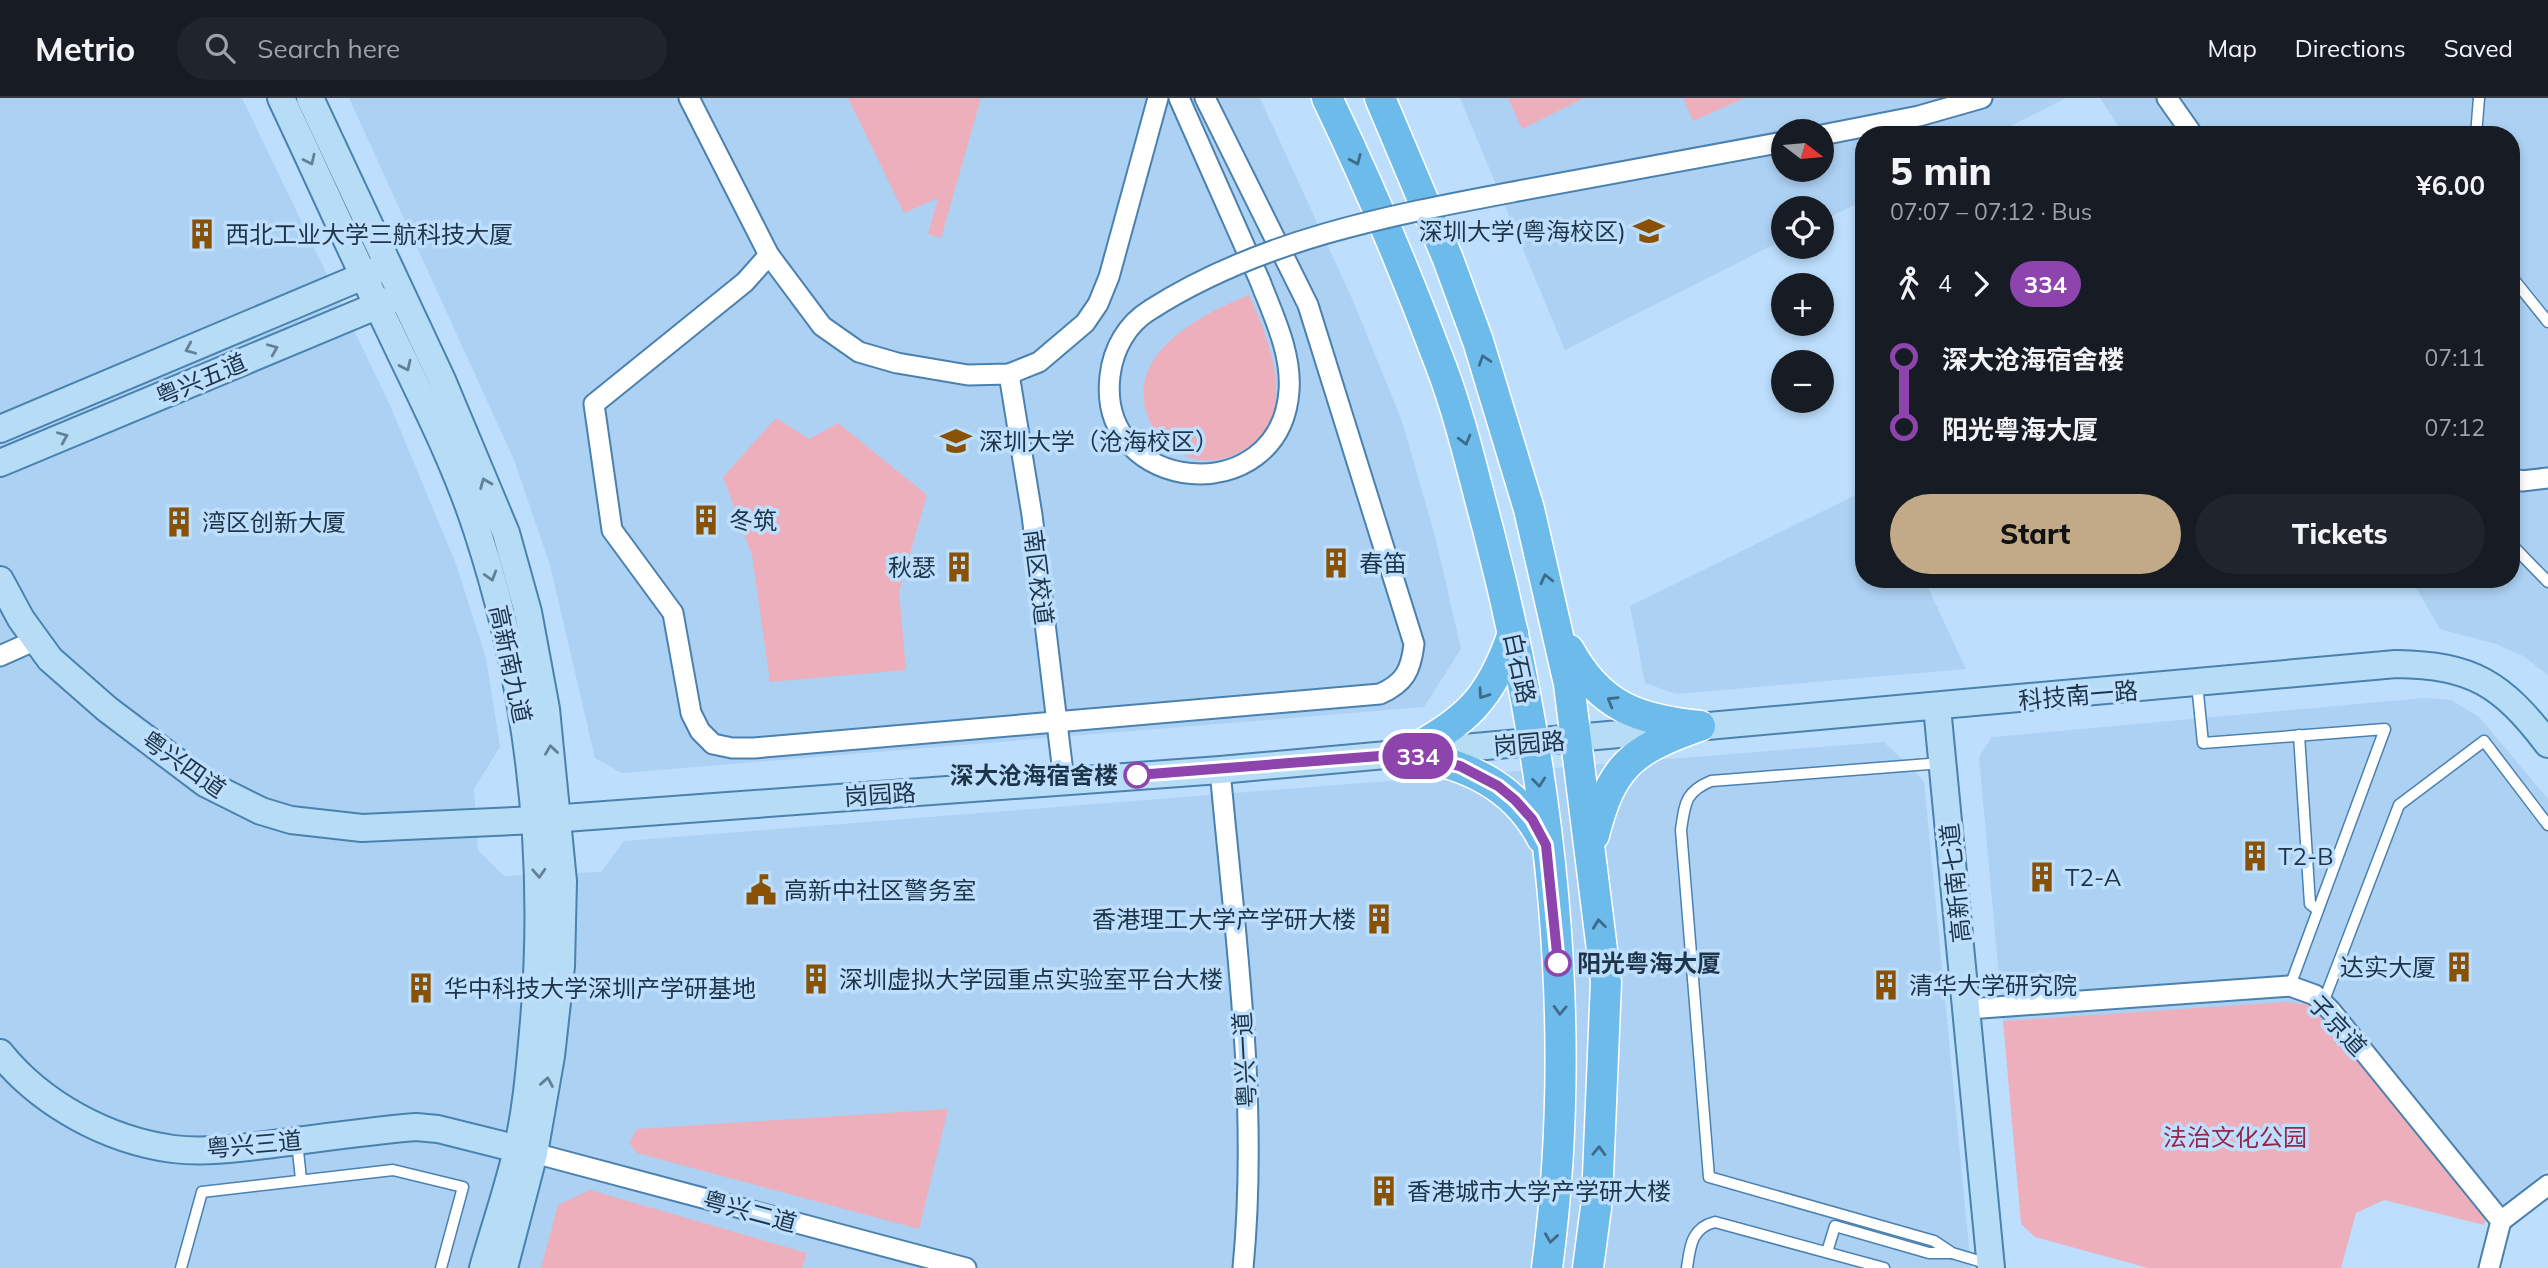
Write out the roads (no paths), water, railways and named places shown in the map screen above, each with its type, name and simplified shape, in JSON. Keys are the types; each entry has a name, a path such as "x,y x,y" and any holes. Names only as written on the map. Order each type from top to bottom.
{"main road":[{"name":"白石路","path":"1327,98 1374,202 1442,367 1460,423 1513,633 1535,742 1561,988 1554,1211 1547,1268"},
{"name":"白石路","path":"1380,98 1448,259 1478,341 1529,509 1558,630 1578,739 1606,982 1597,1200 1588,1268"},
{"path":"1558,630 1577,666 1604,697 1632,711 1665,722 1700,726"},
{"path":"1405,754 1458,724 1474,707 1492,682 1513,633"},
{"path":"1590,848 1610,787 1634,755 1652,743 1700,726"},
{"path":"1405,754 1460,766 1498,786 1532,819 1546,845"}],"street":[{"name":"高新南九道","path":"281,98 376,270 402,295 442,380 506,533 528,612 545,709 548,819"},
{"name":"高新南九道","path":"310,98 376,270 378,306 445,447 477,527 504,619 563,881 560,976 551,1056 526,1151 504,1268"},
{"path":"689,98 768,255 822,326 859,352 897,363 968,375 1009,374 1039,362 1085,323 1098,304 1158,98"},
{"path":"768,255 746,282 594,404 612,530 673,613 691,713 700,731 713,744 732,748 754,748 1380,694 1397,687 1411,669 1413,644 1308,305 1205,98"},
{"path":"1868,126 1919,116 1982,98"},
{"path":"2167,98 2187,126"},
{"path":"1182,107 1243,242 1248,255 1250,259 1260,281 1283,343 1289,376 1287,404 1282,420 1262,449 1237,467 1210,475 1194,475 1163,468 1136,450 1117,424 1109,386 1115,353 1131,326 1146,312 1194,283 1234,265 1247,260 1250,259 1259,256 1271,251 1373,220 1771,144"},
{"path":"1834,133 1855,129"},
{"name":"粤兴五道","path":"0,429 376,270"},
{"name":"粤兴五道","path":"0,463 402,295"},
{"name":"南区校道","path":"1009,374 1032,515 1065,781"},
{"path":"2520,480 2548,478"},
{"name":"粤兴四道","path":"0,580 50,659 90,695 205,783 261,811 291,820 362,828 548,819"},
{"path":"0,656 36,640"},
{"name":"科技南一路","path":"1578,739 2396,664 2444,667 2466,672 2499,690 2548,744"},
{"name":"高新南七道","path":"1937,707 1995,1267"},
{"name":"岗园路","path":"548,819 1220,770 1578,739"},
{"name":"粤兴一道","path":"1220,770 1246,1060 1248,1149 1243,1268"},
{"name":"子京道","path":"1968,1009 2290,986 2308,991 2323,1003 2501,1221"},
{"name":"粤兴三道","path":"0,1053 31,1085 55,1104 110,1131 172,1149 200,1150 416,1127 438,1129 526,1151"},
{"name":"高新南九道","path":"483,1268 526,1151"},
{"name":"粤兴二道","path":"526,1151 966,1268"},
{"path":"2489,1268 2501,1221 2548,1185"}],"lane":[{"path":"2477,126 2479,98"},
{"path":"2520,287 2548,322"},
{"path":"2520,553 2548,582"},
{"path":"2197,684 2203,743 2385,729 2290,986"},
{"path":"2299,735 2310,904 2318,909"},
{"path":"2323,1003 2399,805 2484,741 2548,825"},
{"path":"1942,762 1711,781 1694,789 1685,805 1681,830 1709,1177 1934,1241 1952,1253 1995,1267"},
{"path":"297,1141 301,1179"},
{"path":"181,1268 202,1192 393,1170 463,1187 441,1268"},
{"path":"1687,1268 1693,1238 1699,1229 1715,1222 1884,1268"},
{"path":"1827,1252 1835,1226 1929,1253 1952,1253"}],"place":[{"name":"深圳大学(粤海校区)","path":"1649,231"},
{"name":"西北工业大学三航科技大厦","path":"202,234"},
{"name":"深圳大学（沧海校区）","path":"956,441"},
{"name":"冬筑","path":"706,520"},
{"name":"湾区创新大厦","path":"179,522"},
{"name":"春笛","path":"1336,563"},
{"name":"秋瑟","path":"959,567"},
{"name":"深大沧海宿舍楼","path":"1137,775"},
{"name":"T2-B","path":"2255,856"},
{"name":"T2-A","path":"2042,877"},
{"name":"高新中社区警务室","path":"761,890"},
{"name":"香港理工大学产学研大楼","path":"1379,919"},
{"name":"阳光粤海大厦","path":"1558,963"},
{"name":"达实大厦","path":"2459,967"},
{"name":"深圳虚拟大学园重点实验室平台大楼","path":"816,979"},
{"name":"清华大学研究院","path":"1886,985"},
{"name":"华中科技大学深圳产学研基地","path":"421,988"},
{"name":"香港城市大学产学研大楼","path":"1384,1191"}],"park label":[{"name":"法治文化公园","path":"2235,1137"}]}
